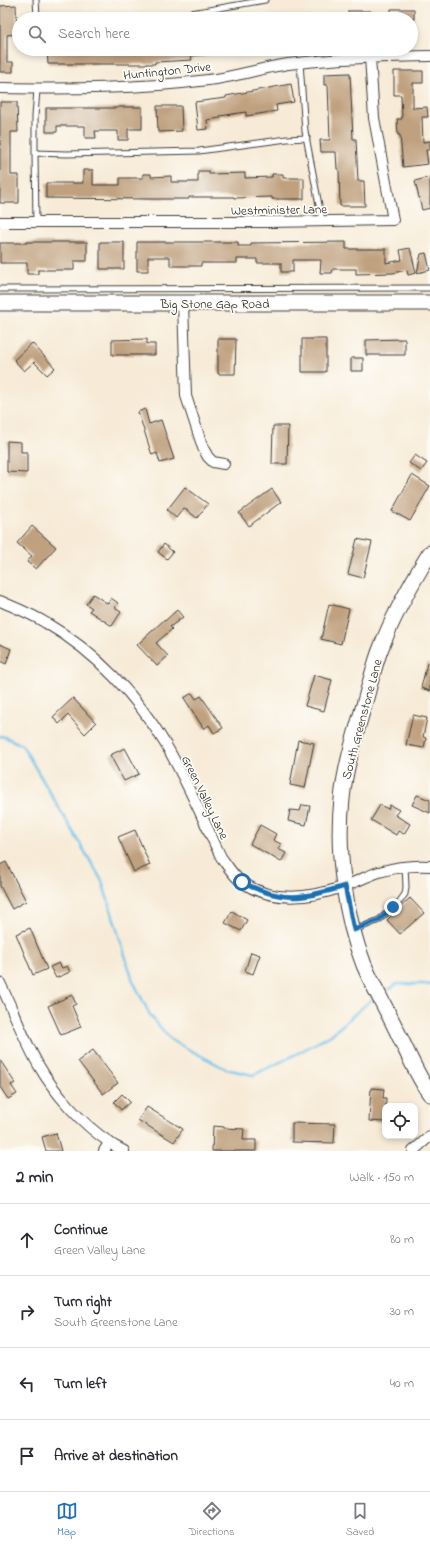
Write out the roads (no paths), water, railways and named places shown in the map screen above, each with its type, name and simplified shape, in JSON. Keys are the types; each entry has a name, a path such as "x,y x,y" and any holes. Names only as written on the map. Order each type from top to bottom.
{"street":[{"name":"Huntington Drive","path":"0,88 102,89 174,84 210,80 288,64 370,57 430,56"},
{"name":"Westminister Lane","path":"0,222 393,220 374,118 370,57"},
{"name":"Big Stone Gap Road","path":"0,303 430,303"},
{"path":"183,303 186,396 203,448 208,457 213,462 224,464"},
{"name":"South Greenstone Lane","path":"430,554 409,586 379,653 349,756 340,820 340,852 345,886 354,930 364,965 430,1094"},
{"name":"Green Valley Lane","path":"0,601 46,622 87,652 123,686 144,712 166,744 221,857 231,871 242,882 265,893 287,897 302,897 319,894 345,886 377,873 405,866 430,866"},
{"path":"0,983 38,1065 46,1078 69,1107 106,1147 124,1151"},
{"path":"413,1151 430,1136"}],"lane":[{"path":"36,0 37,12"},
{"path":"197,12 265,0"},
{"path":"300,63 306,138 322,221"},
{"path":"36,223 35,117 37,89"},
{"path":"35,153 66,154 199,151 287,139 306,138"},
{"path":"0,288 430,288"},
{"path":"354,930 379,920 400,901 405,894 405,866"}],"waterway":[{"path":"0,736 22,745 102,881 133,981 150,1015 171,1040 226,1069 253,1075 285,1060 331,1035 372,999"},
{"path":"389,989 397,984 430,985"}]}
